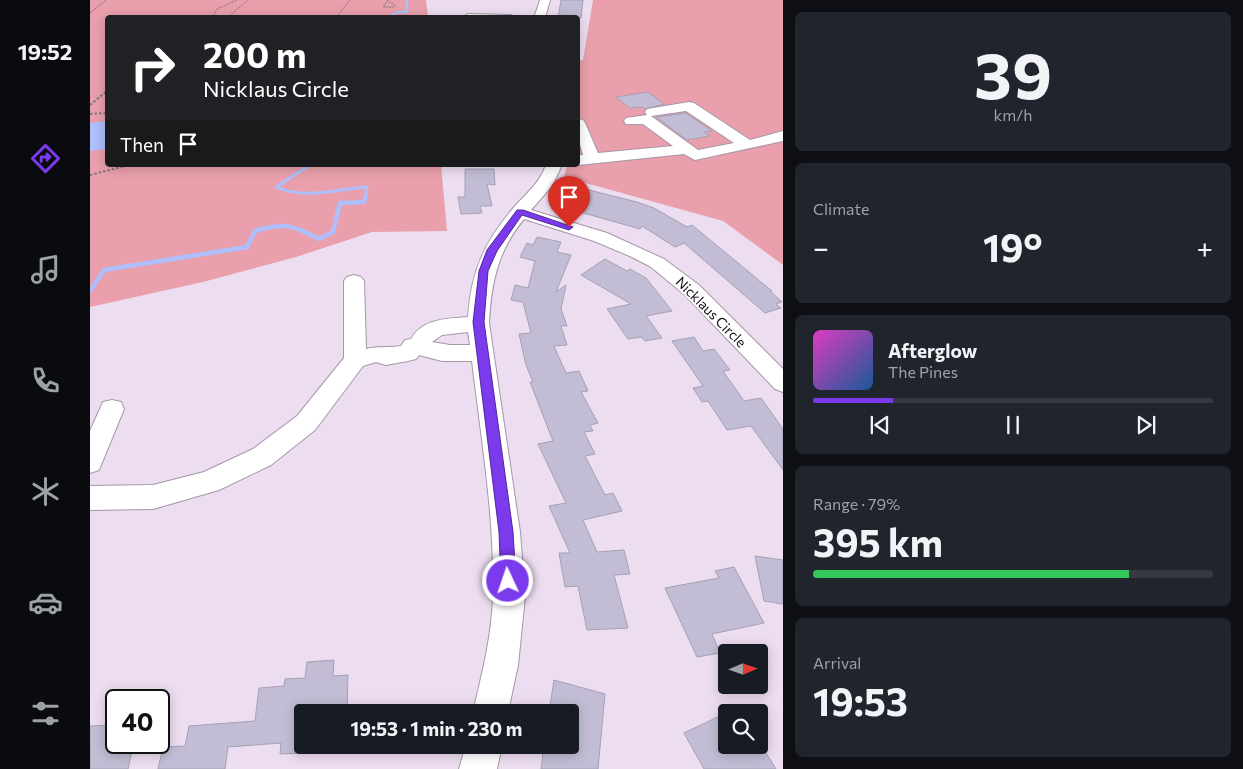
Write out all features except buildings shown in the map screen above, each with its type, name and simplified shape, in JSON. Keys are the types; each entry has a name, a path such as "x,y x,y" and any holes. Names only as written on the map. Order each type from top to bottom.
{"street":[{"path":"540,15 545,0"},
{"path":"652,112 689,106 747,144"},
{"path":"631,121 646,119 695,155 783,136"},
{"path":"580,127 584,134 585,159 687,149"},
{"path":"493,704 501,665 509,597 506,532 478,322 480,296 484,271 492,250 520,212 552,174 554,167"},
{"name":"Nicklaus Circle","path":"520,212 604,238 640,254 674,274 706,302 740,340 783,383"},
{"path":"354,281 366,357"},
{"path":"90,498 153,497 210,482 262,457 306,423 366,357 386,357 408,353 425,334 437,328 478,322"},
{"path":"416,345 429,351 441,353 482,352"},
{"path":"90,462 112,409"},
{"path":"478,769 482,754"}],"path":[{"path":"90,13 106,0"},
{"path":"214,15 217,9 237,0"},
{"path":"230,15 248,0"},
{"path":"338,15 350,0"},
{"path":"90,105 105,92"},
{"path":"90,114 105,113"},
{"path":"90,175 122,167"}],"shaded area":[{"path":"90,0 426,0 428,15 105,15 105,167 441,167 447,231 372,232 296,257 203,282 90,307"},
{"path":"593,0 783,0 783,265 723,221 564,177 566,167 580,167 580,60 583,60"}],"water":[{"path":"105,121 105,149 90,151 90,123"}],"waterway":[{"path":"392,15 397,12 407,12 407,0"},
{"path":"307,167 276,187 298,193 321,193 367,187 365,199"},
{"path":"90,291 104,270 247,247 255,231 265,228 288,226 319,239 333,232 340,203 364,202 365,198"}],"route":[{"path":"508,581 506,532 478,322 484,271 492,250 520,212 569,227"}]}
